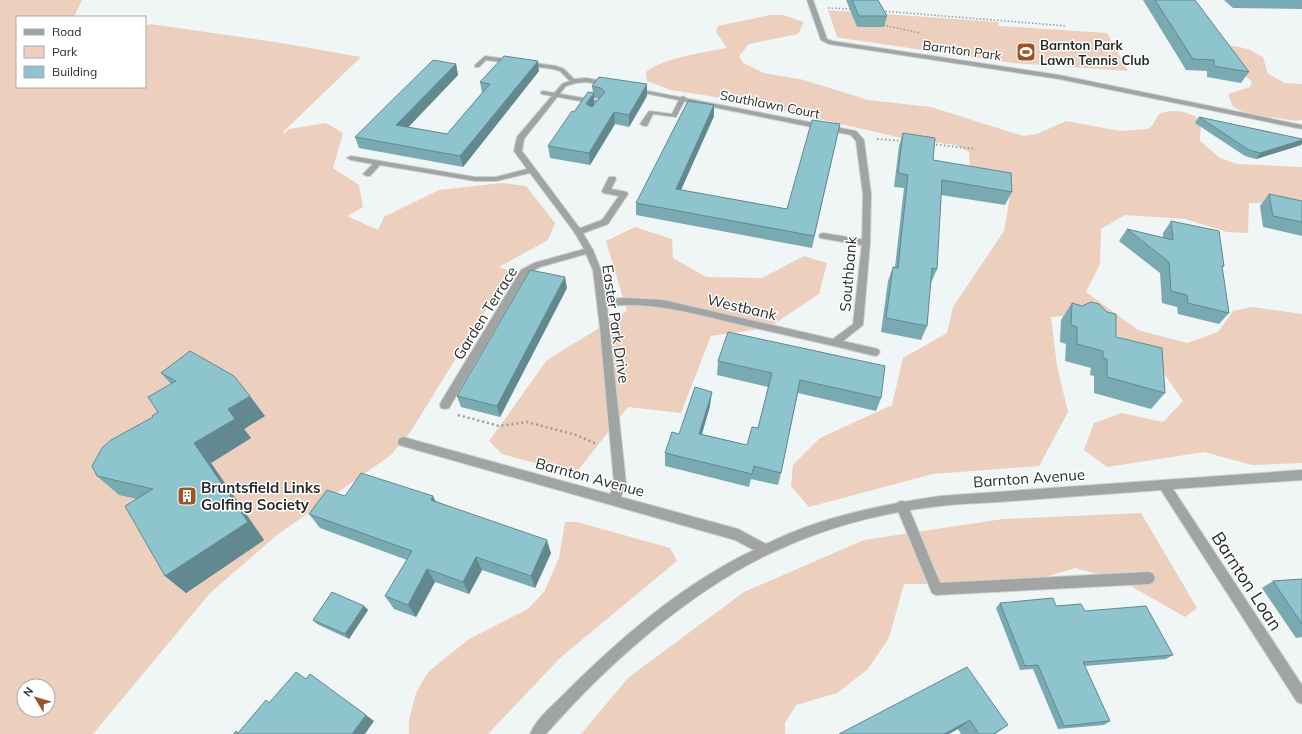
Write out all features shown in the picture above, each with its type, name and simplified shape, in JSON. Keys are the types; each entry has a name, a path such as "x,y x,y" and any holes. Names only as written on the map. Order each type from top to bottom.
{"street":[{"name":"Barnton Park","path":"811,3 824,40 831,43 1059,77 1302,127"},
{"path":"477,66 485,58 554,67 562,70 573,81"},
{"path":"556,96 564,85 573,81 586,79 616,85"},
{"name":"Southlawn Court","path":"623,86 853,133 860,140"},
{"path":"543,94 601,103 592,116"},
{"name":"Easter Park Drive","path":"556,96 520,138 518,151 578,232 589,250 597,270 602,303 620,483 614,500"},
{"path":"644,124 651,112 674,116 683,98"},
{"name":"Southbank","path":"833,343 858,325 866,243 867,194 860,140"},
{"path":"350,158 475,179 496,179 533,170"},
{"path":"367,174 378,162"},
{"path":"578,232 605,222 624,194 606,191 612,179"},
{"path":"823,236 866,243"},
{"name":"Garden Terrace","path":"445,405 524,272 537,265 589,250"},
{"name":"Westbank","path":"602,303 624,301 663,303 875,352"},
{"name":"Barnton Avenue","path":"403,442 738,536 766,550"},
{"name":"Barnton Avenue","path":"537,734 550,718 586,681 669,609 721,573 766,550 802,534 847,519 902,506 940,501 1302,475"},
{"name":"Barnton Loan","path":"1163,484 1302,696"},
{"path":"902,506 936,589 1148,578"}],"path":[{"path":"811,3 858,10"},
{"path":"881,11 1067,26"},
{"path":"883,25 920,33"},
{"path":"860,140 881,138 904,141"},
{"path":"928,144 975,149"},
{"path":"445,405 455,415 499,426 527,422 576,434 616,452"}],"green space":[{"path":"0,0 82,0 74,16 16,16 16,88 146,88 146,25 150,24 281,43 361,57 283,132 284,134 289,129 326,123 343,133 333,168 359,185 363,207 347,216 378,230 384,217 439,190 502,183 526,186 555,223 548,240 499,267 510,271 411,431 391,455 277,535 210,593 93,734 0,734"},
{"name":"Barnton Park Lawn Tennis Club","path":"828,10 998,22 999,26 1107,33 1128,71 1013,63 840,38 837,37"},
{"path":"770,15 783,15 804,22 798,34 749,44 739,56 743,63 764,73 804,80 868,100 931,107 1023,136 1037,134 1066,121 1120,131 1148,129 1152,126 1159,114 1175,111 1190,114 1201,119 1200,141 1220,158 1237,164 1302,167 1302,207 1284,203 1249,203 1248,233 1227,232 1185,219 1125,215 1101,229 1100,264 1086,292 1138,330 1187,343 1218,332 1233,311 1252,307 1302,314 1302,463 1252,465 1204,452 1107,467 1084,450 1094,423 1122,413 1163,422 1183,401 1158,365 1100,323 1073,315 1051,317 1057,366 1068,412 1039,466 933,474 809,507 791,486 793,465 820,438 892,405 903,358 947,333 953,307 1004,231 1011,190 970,170 969,152 956,145 901,138 747,102 671,90 647,81 646,72 653,67 673,59 727,48 716,32 718,26"},
{"path":"1229,45 1248,49 1263,57 1268,74 1285,83 1302,84 1302,120 1296,121 1246,113 1233,107 1228,94 1250,87 1252,82 1245,75 1220,59"},
{"path":"635,227 672,239 673,258 706,277 762,278 804,256 827,263 819,294 768,328 711,336 681,413 628,407 575,474 502,454 489,441 547,360 627,311 606,241"},
{"path":"1141,513 1197,608 1185,617 1122,581 1075,568 1023,584 904,584 889,638 868,669 837,693 796,705 785,723 785,734 581,734 629,677 744,592 864,540 1003,519"},
{"path":"565,522 577,522 670,548 677,561 560,658 488,734 409,734 409,720 416,693 428,672 469,639 528,609 544,592 559,558"}],"building":[{"path":"852,0 878,0 887,16 859,16"},
{"path":"1155,0 1195,0 1249,72 1214,66 1214,60 1193,59"},
{"path":"504,56 538,61 460,156 355,137 433,60 456,64 396,125 447,134 490,84 480,82"},
{"path":"599,77 647,84 629,115 614,112 589,153 548,146 572,111 574,112 588,92 594,93 586,104 592,107 605,92 601,88 592,86"},
{"path":"688,101 714,105 676,189 787,209 812,120 840,124 814,236 636,203"},
{"path":"1199,117 1302,140 1260,153 1249,150"},
{"path":"903,133 935,138 933,160 1011,173 1012,192 942,180 937,269 932,268 927,326 886,318 893,267 898,268 908,175 898,173"},
{"path":"1269,194 1302,201 1302,222 1273,216"},
{"path":"1171,221 1219,231 1224,266 1222,266 1229,313 1188,303 1187,295 1171,291 1169,262 1127,229 1173,240"},
{"path":"530,270 565,277 497,406 457,396"},
{"path":"1091,302 1099,304 1107,312 1116,314 1116,337 1162,348 1165,393 1107,377 1107,359 1103,358 1103,351 1077,344 1077,327 1071,325 1072,303 1082,306"},
{"path":"728,332 885,366 881,398 800,380 781,473 754,466 752,474 665,453 672,432 679,434 695,387 712,392 699,434 747,445 752,427 758,428 772,373 718,361"},
{"path":"190,351 234,376 250,396 228,409 235,419 194,443 248,522 165,576 125,506 153,489 97,476 92,466 102,448 111,440 153,417 152,416 158,412 148,397 176,381 161,373"},
{"path":"361,473 433,496 431,500 547,540 531,576 476,557 463,582 427,569 408,605 385,596 412,551 309,514 327,490 345,496"},
{"path":"1302,579 1302,624 1273,581"},
{"path":"332,592 364,606 345,634 313,620"},
{"path":"1053,598 1056,606 1081,604 1085,611 1146,606 1173,655 1083,662 1110,721 1064,726 1038,665 1025,666 1000,603"},
{"path":"967,667 1008,725 993,734 979,734 970,720 944,734 839,734"},
{"path":"296,672 306,679 310,674 366,715 352,734 234,734 236,731 238,733 266,700 269,703"}],"place":[{"name":"Barnton Park Lawn Tennis Club","path":"1026,52"},
{"name":"Bruntsfield Links Golfing Society","path":"187,496"}]}
